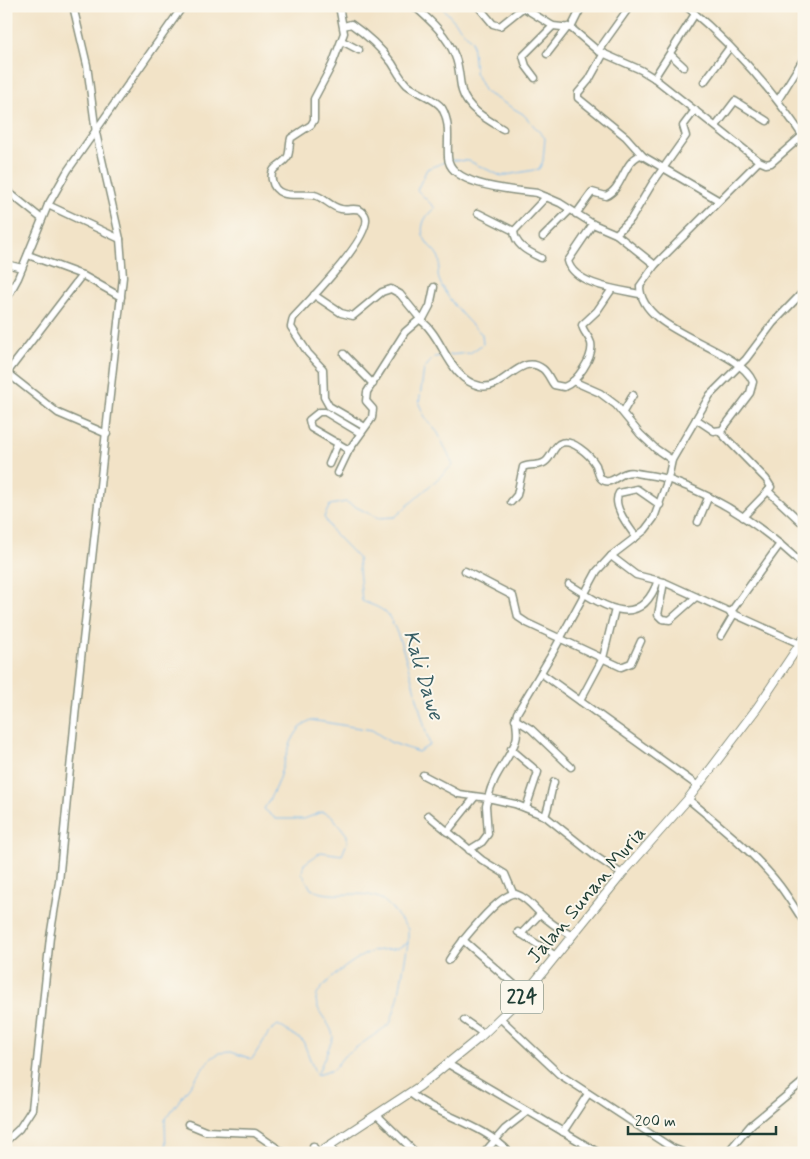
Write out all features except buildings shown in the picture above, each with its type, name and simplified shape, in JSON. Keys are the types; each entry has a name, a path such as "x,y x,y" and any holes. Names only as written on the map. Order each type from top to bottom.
{"main road":[{"name":"224","path":"688,799 757,708 802,641"},
{"name":"Jalan Sunan Muria","path":"316,1150 329,1146 410,1092 448,1064 501,1019 525,994 622,874 688,799"}],"street":[{"path":"6,1141 19,1129 32,1109 50,937 59,882 78,686 121,297 120,239 96,133 87,65 74,6"},
{"path":"6,300 28,255 48,205 68,170 184,6"},
{"path":"339,6 344,26 342,41 314,99 314,120 311,125 291,138 286,159 275,167 272,172 274,186 286,195 317,196 340,209 357,209 366,217 367,223 363,234 352,250 293,318 291,327 308,353 323,369 326,402 365,427"},
{"path":"414,6 440,29 449,43 456,58 462,92 466,100 487,119 503,129"},
{"path":"478,6 493,24 500,26 524,7 553,26 569,28 601,52 654,78 759,160 766,164 771,163 803,137 778,100 730,47 686,6"},
{"path":"547,54 569,28 582,6"},
{"path":"630,6 601,52 589,80 578,93 578,98 626,137 642,155 718,200"},
{"path":"654,78 696,14"},
{"path":"344,26 351,24 364,32 377,44 402,80 440,106 449,125 448,161 455,172 476,182 537,193 546,197 593,224 616,234 654,265"},
{"path":"534,78 526,66 524,56 553,26"},
{"path":"342,41 359,50"},
{"path":"704,82 730,47"},
{"path":"670,54 684,67"},
{"path":"778,100 804,58"},
{"path":"716,126 735,101 767,122"},
{"path":"616,234 631,219 686,136 682,126 695,110"},
{"path":"543,237 573,212 592,192 606,196 614,191 635,158 642,155"},
{"path":"720,432 752,388 751,376 739,366 655,316 641,299 640,286 654,265 759,160"},
{"path":"6,190 42,219"},
{"path":"541,258 518,244 514,238 514,231 546,197"},
{"path":"48,205 120,239"},
{"path":"478,213 514,231"},
{"path":"593,224 572,253 568,264 573,270 588,280 612,289 640,294"},
{"path":"28,255 82,275 121,297"},
{"path":"6,264 22,268"},
{"path":"82,275 7,372 58,413 107,434"},
{"path":"338,473 350,450 374,413 366,397 386,359 405,332 421,320 430,306 434,287"},
{"path":"314,295 341,312 353,316 382,292 391,289 400,294 436,338 448,360 463,377 479,386 498,384 517,369 525,366 542,368 554,385 560,387 568,385 578,376 592,348 590,340 582,330 582,325 597,312 612,289"},
{"path":"469,850 482,842 488,834 486,806 492,781 516,739 515,719 529,690 561,638 583,593 597,571 611,556 636,537 654,518 660,505 672,460 710,395 739,366 773,323 804,291"},
{"path":"344,354 373,384"},
{"path":"573,381 600,393 623,412 640,434 656,449 672,460"},
{"path":"623,412 634,395"},
{"path":"350,450 311,428 310,420 319,412 325,412 360,434"},
{"path":"696,419 720,432 766,478 770,486 768,491 743,517"},
{"path":"511,502 517,495 524,467 538,466 545,462 557,445 564,442 583,451 596,466 601,479 606,482 611,482 622,473 631,471 668,479 708,498 743,517 780,544 804,566"},
{"path":"329,464 338,444"},
{"path":"636,537 620,511 617,501 619,493 637,489 660,505"},
{"path":"768,491 800,521"},
{"path":"698,522 708,498"},
{"path":"721,636 732,613 780,544"},
{"path":"611,556 629,572 661,581 732,613 802,641"},
{"path":"465,571 512,596 516,602 516,610 522,619 625,667 631,663 642,641"},
{"path":"661,581 658,615 660,618 670,620 696,597"},
{"path":"569,584 615,610 641,608 661,581"},
{"path":"580,701 603,658 615,610"},
{"path":"541,673 698,786"},
{"path":"515,719 531,729 572,767"},
{"path":"511,749 538,772 526,808"},
{"path":"423,775 459,794 488,798 526,808 545,816 595,856 622,874"},
{"path":"545,816 554,782"},
{"path":"447,832 475,797"},
{"path":"688,799 767,871 780,886 804,922"},
{"path":"428,815 469,850 505,874 513,893"},
{"path":"449,960 463,940 495,905 508,894 513,893 522,896 540,914 572,936"},
{"path":"540,914 520,933 556,956"},
{"path":"463,940 525,994"},
{"path":"501,1019 559,1074 670,1150 685,1153"},
{"path":"464,1020 484,1034"},
{"path":"448,1064 599,1153"},
{"path":"727,1153 752,1124 804,1081"},
{"path":"410,1092 429,1106 481,1129 510,1153"},
{"path":"563,1132 588,1094"},
{"path":"484,1153 505,1129 527,1112"},
{"path":"377,1115 416,1153"},
{"path":"188,1124 205,1130 255,1133 284,1153"},
{"path":"329,1146 335,1153"},
{"path":"583,1153 587,1146"}],"waterway":[{"name":"Kali Dawe","path":"441,6 472,41 475,72 485,92 523,114 545,138 543,161 539,169 501,176 469,161 451,160"},
{"name":"Kali Dawe","path":"447,161 427,169 417,190 435,208 425,219 422,232 427,243 439,259 438,275 444,290 449,299 482,334 483,344 470,353 449,355"},
{"name":"Kali Dawe","path":"317,1075 333,1038 330,1028 317,1004 318,993 340,971 359,958 374,951 395,949 408,943 408,929 391,908 379,898 362,894 328,894 311,889 302,873 304,864 321,852 342,855 347,843 347,835 332,816 322,812 304,819 276,819 264,809 275,788 292,740 303,725 311,720 372,730 390,742 418,752 430,745 399,637 384,611 362,601 358,558 332,531 324,517 330,505 346,502 378,518 395,517 453,465 438,433 426,419 419,404 424,369 434,357 443,356"},
{"name":"Kali Dawe","path":"317,1075 333,1070 344,1056 390,1024 398,999 408,943"},
{"name":"Kali Dawe","path":"166,1153 165,1120 209,1060 219,1053 231,1052 252,1059 270,1031 278,1025 303,1041 316,1075"}]}
